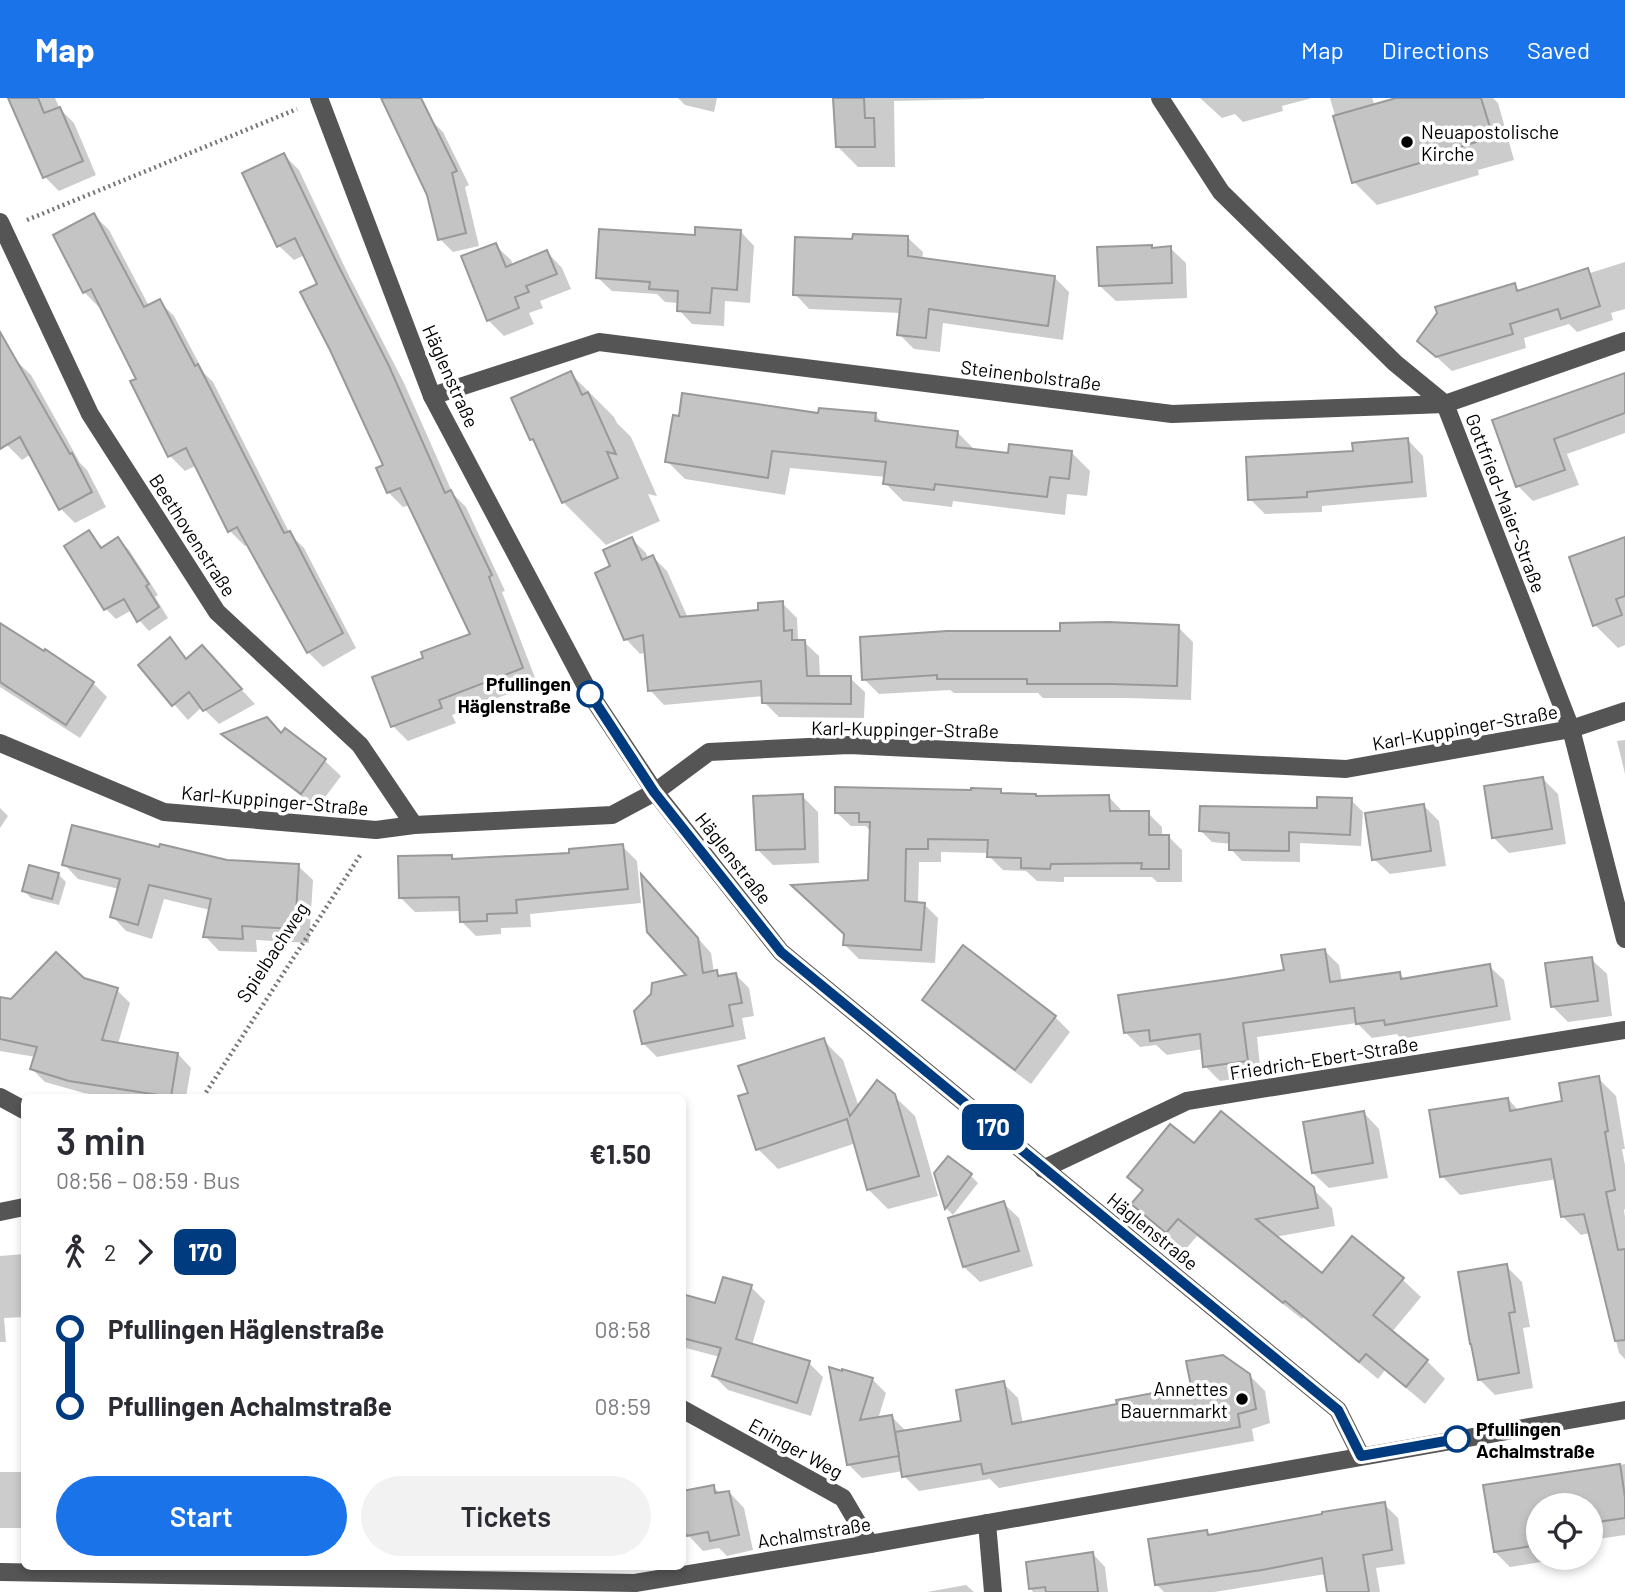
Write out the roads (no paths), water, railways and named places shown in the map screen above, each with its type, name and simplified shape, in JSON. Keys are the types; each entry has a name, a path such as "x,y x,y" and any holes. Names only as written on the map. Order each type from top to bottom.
{"street":[{"name":"Gottfried-Maier-Straße","path":"1160,98 1220,191 1395,363 1445,404 1571,729 1625,939"},
{"name":"Häglenstraße","path":"320,99 432,396 590,694 654,792 781,952 1338,1410 1361,1456"},
{"name":"Beethovenstraße","path":"1,226 90,414 217,612 360,745 414,825"},
{"name":"Steinenbolstraße","path":"432,396 599,342 1172,414 1445,404 1625,341"},
{"name":"Karl-Kuppinger-Straße","path":"0,743 164,811 376,831 414,825 612,815 654,792 709,752 849,745 1346,769 1571,729 1625,710"},
{"name":"Friedrich-Ebert-Straße","path":"1043,1169 1187,1101 1625,1030"},
{"path":"0,1097 21,1109"},
{"path":"0,1212 21,1208"},
{"name":"Achalmstraße","path":"0,1572 635,1583 870,1545 1625,1410"},
{"name":"Eninger Weg","path":"686,1411 843,1498 870,1545"},
{"path":"988,1523 993,1592"}],"place":[{"name":"Neuapostolische Kirche","path":"1407,142"},
{"name":"Pfullingen Häglenstraße","path":"590,694"},
{"name":"Annettes Bauernmarkt","path":"1242,1399"},
{"name":"Pfullingen Achalmstraße","path":"1457,1439"}]}
